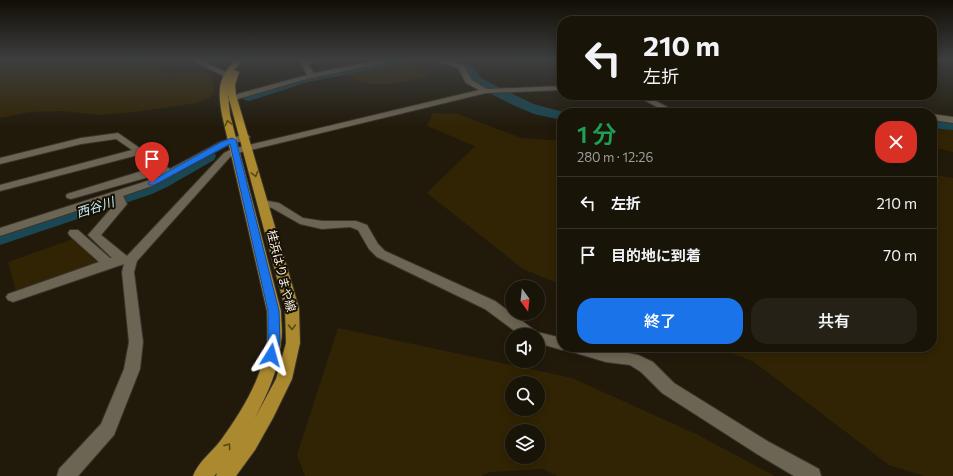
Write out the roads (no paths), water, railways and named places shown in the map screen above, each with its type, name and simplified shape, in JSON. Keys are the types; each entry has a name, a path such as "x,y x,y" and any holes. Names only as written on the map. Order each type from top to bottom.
{"main road":[{"name":"桂浜はりまや線","path":"202,476 219,459 248,414 266,378 274,343 274,311 240,144 223,86 224,82"},
{"name":"桂浜はりまや線","path":"228,99 232,82"},
{"name":"桂浜はりまや線","path":"225,476 249,444 267,413 284,379 293,343 292,308 263,204 240,144"}],"street":[{"path":"228,99 290,82"},
{"path":"471,82 486,91"},
{"path":"71,196 167,170 223,144 240,144 486,91 557,88"},
{"path":"649,100 664,108"},
{"path":"937,118 953,120"},
{"path":"0,160 81,141 118,136 167,170"},
{"path":"13,296 108,263 126,260 227,155 240,144"},
{"path":"0,188 140,151"},
{"path":"0,232 152,183 167,170"},
{"path":"66,476 108,429 132,369 136,342 126,260 94,235 107,222 121,204 117,195"},
{"path":"263,204 275,205 300,221 322,225 352,223 363,228 373,246 381,254 490,305 521,328"},
{"path":"74,233 108,263"},
{"path":"545,339 557,343"},
{"path":"592,352 606,356 633,359 647,367 668,388 763,448 812,476"}],"waterway":[{"name":"西谷川","path":"249,97 292,82"},
{"name":"西谷川","path":"478,82 529,107 557,115"},
{"name":"西谷川","path":"937,123 953,125"},
{"name":"西谷川","path":"0,238 145,190 161,183 208,156"}]}
